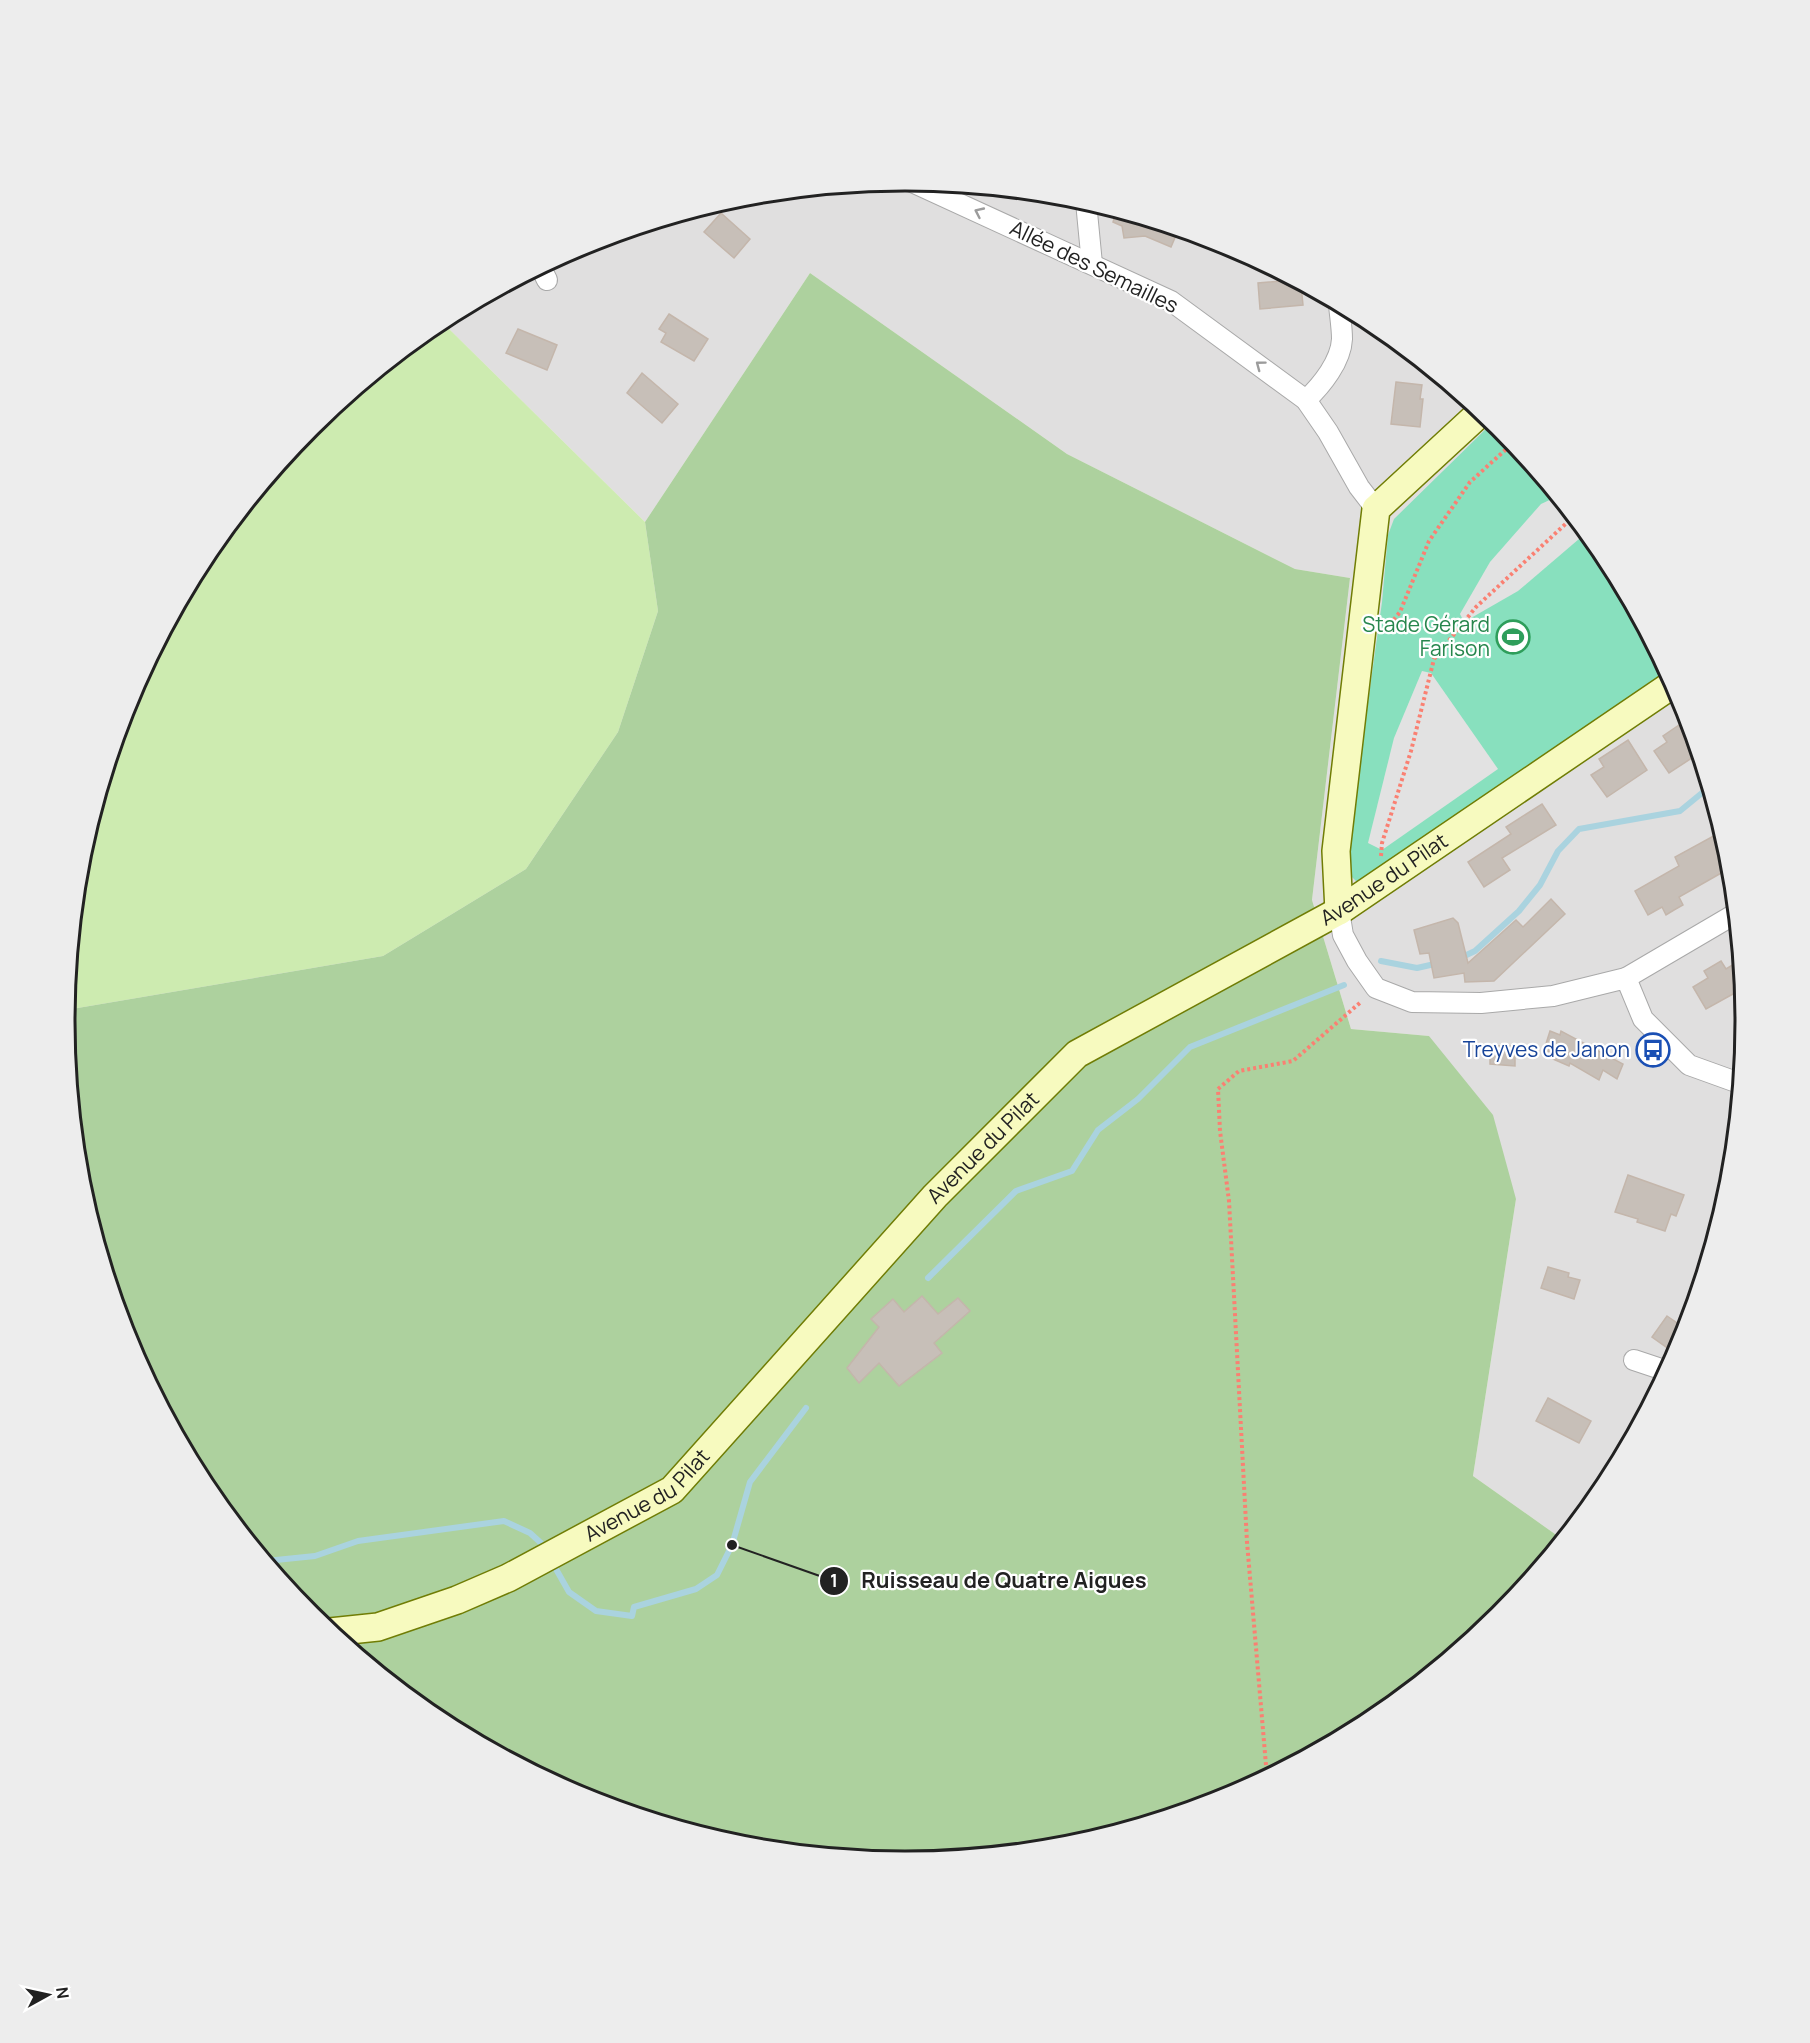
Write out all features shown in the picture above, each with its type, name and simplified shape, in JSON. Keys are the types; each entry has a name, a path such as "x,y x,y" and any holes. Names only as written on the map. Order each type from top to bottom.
{"main road":[{"path":"1339,911 1336,851 1376,509 1474,418"},
{"name":"Avenue du Pilat","path":"342,1631 378,1627 457,1600 508,1578 672,1490 935,1196 1077,1054 1339,911 1665,689"}],"street":[{"name":"Allée des Semailles","path":"934,192 1171,301 1306,400 1328,432 1359,487 1376,509"},
{"path":"1087,212 1092,264"},
{"path":"1306,400 1315,392 1336,359 1342,340 1340,315"},
{"path":"1339,911 1343,935 1376,988 1412,1002 1481,1003 1553,996 1626,978 1728,918"},
{"path":"1626,978 1643,1019 1689,1065 1733,1081"},
{"path":"1634,1360 1659,1368"}],"path":[{"path":"1386,630 1400,612 1429,541 1470,482 1505,449"},
{"path":"1387,879 1380,866 1382,843 1411,751 1434,659 1476,607 1567,522"},
{"path":"1266,1769 1247,1542 1229,1201 1220,1131 1218,1089 1239,1071 1293,1061 1376,988"}],"shaded area":[{"path":"905,191 959,193 1067,207 1172,236 1223,255 1272,277 1366,331 1452,397 1529,474 1595,560 1624,606 1672,704 1707,807 1719,860 1728,913 1735,1022 1728,1130 1707,1236 1691,1288 1672,1339 1624,1437 1595,1483 1556,1535 1473,1476 1516,1199 1429,1036 1351,1029 1312,900 1350,578 1295,569 1067,454 810,273 645,522 448,328 538,277 638,236 743,207 851,193"},
{"path":"1550,500 1579,539 1518,591 1464,622 1460,614 1490,562 1541,504"},
{"path":"1422,671 1431,673 1498,769 1382,850 1368,843 1394,738"}],"green space":[{"path":"810,273 1067,454 1295,569 1350,578 1312,900 1351,1029 1429,1036 1493,1115 1516,1199 1473,1476 1556,1535 1529,1569 1452,1646 1366,1712 1272,1766 1223,1788 1120,1823 1067,1836 959,1850 905,1852 851,1850 797,1844 743,1836 638,1807 538,1766 490,1740 444,1712 358,1646 281,1569 247,1527 215,1483 161,1389 138,1339 119,1288 103,1236 91,1183 82,1130 77,1076 75,1008 383,956 526,869 618,732 658,611 645,522"},
{"path":"448,328 645,522 658,611 618,732 526,869 383,956 75,1008 82,913 103,807 138,704 186,606 215,560 281,474 358,397"},
{"name":"Stade Gérard Farison","path":"1486,429 1529,474 1595,560 1624,606 1659,677 1357,882 1350,875 1351,824 1382,602 1388,535 1394,519"}],"building":[{"path":"721,213 750,239 734,258 704,232"},
{"path":"1114,219 1175,237 1171,247 1145,236 1124,238 1122,226 1113,222"},
{"path":"1280,281 1302,293 1303,305 1260,309 1258,283"},
{"path":"669,314 708,339 694,361 661,342 666,333 659,329"},
{"path":"518,329 557,345 547,370 506,353"},
{"path":"642,373 678,404 662,423 627,393"},
{"path":"1396,382 1422,385 1420,427 1391,424"},
{"path":"1679,725 1692,758 1669,773 1654,751 1667,742 1663,736"},
{"path":"1628,740 1647,770 1607,797 1591,775 1604,767 1599,759"},
{"path":"1542,804 1556,825 1502,858 1510,870 1484,887 1468,862 1511,834 1506,827"},
{"path":"1714,836 1721,873 1679,897 1683,905 1666,915 1662,907 1648,915 1635,891 1679,866 1675,857"},
{"path":"1551,899 1565,914 1494,981 1465,982 1464,973 1434,978 1429,953 1420,954 1414,930 1453,918 1458,923 1468,963 1516,920 1523,927"},
{"path":"1721,961 1726,969 1733,965 1734,993 1706,1009 1693,987 1708,978 1704,971"},
{"path":"1550,1031 1560,1035 1561,1031 1623,1064 1617,1079 1603,1070 1599,1080 1570,1063 1569,1066 1553,1059 1554,1053 1544,1050"},
{"path":"1490,1046 1515,1046 1515,1066 1490,1064"},
{"path":"1628,1175 1684,1195 1676,1216 1671,1214 1665,1231 1615,1212"},
{"path":"1548,1267 1569,1273 1568,1277 1580,1280 1574,1299 1541,1288"},
{"path":"922,1296 938,1314 958,1298 970,1311 934,1343 942,1353 899,1386 879,1363 859,1383 847,1368 879,1327 871,1319 893,1299 904,1312"},
{"path":"1667,1316 1678,1323 1668,1348 1652,1337"},
{"path":"1548,1398 1591,1421 1579,1443 1536,1421"}],"waterway":[{"path":"1460,958 1475,951 1519,911 1540,885 1558,851 1579,829 1680,811 1703,792"},
{"path":"1381,961 1417,968 1439,963"},
{"path":"928,1278 1016,1191 1072,1171 1098,1130 1138,1099 1190,1047 1344,985"},
{"path":"552,1562 569,1592 596,1611 632,1616 634,1607 696,1589 717,1575 732,1545 750,1482 806,1408"},
{"path":"274,1560 315,1556 358,1541 504,1521 530,1533 541,1543 545,1551"}],"place":[{"name":"Stade Gérard Farison","path":"1513,637"},
{"name":"Treyves de Janon","path":"1653,1050"},
{"name":"Ruisseau de Quatre Aigues","path":"732,1545"}]}
